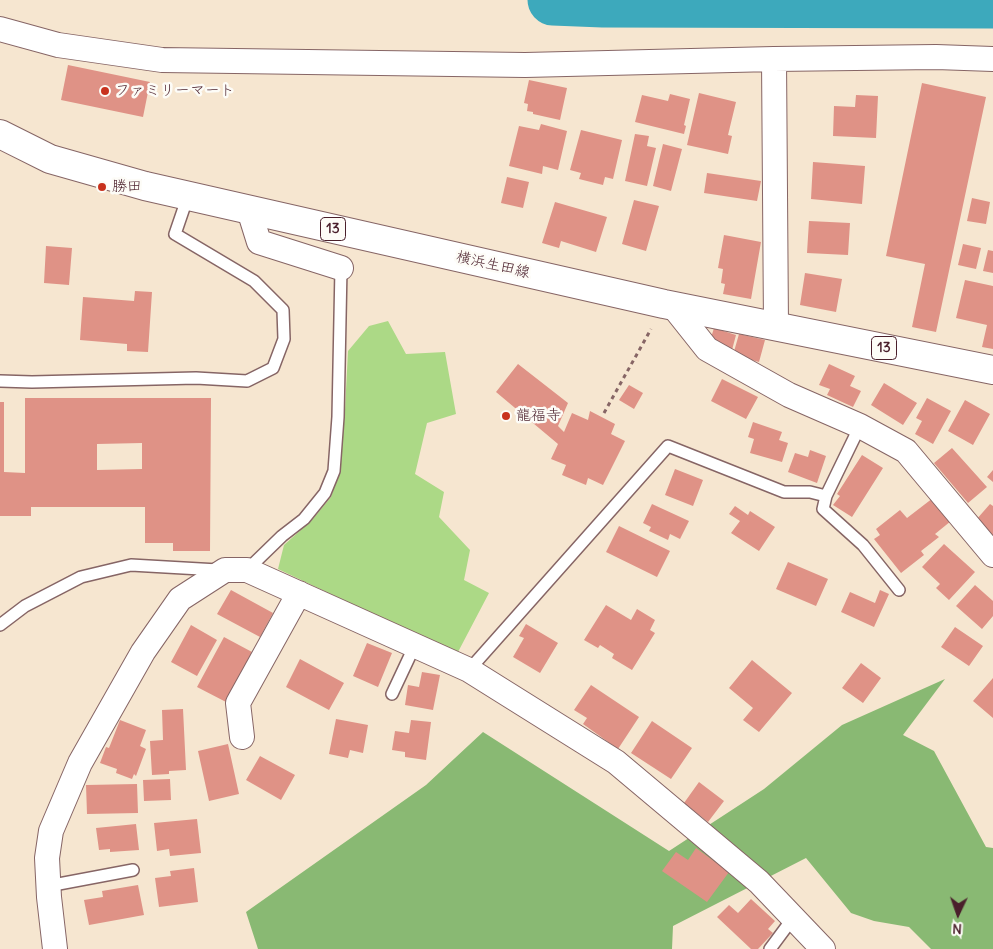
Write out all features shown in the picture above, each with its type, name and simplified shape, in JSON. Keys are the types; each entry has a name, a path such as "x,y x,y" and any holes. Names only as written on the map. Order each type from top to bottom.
{"main road":[{"name":"横浜生田線","path":"0,134 50,159 145,186 664,313 776,326 993,370"}],"street":[{"path":"0,29 58,45 162,60 525,65 774,59 993,59"},
{"path":"774,59 776,326"},
{"path":"249,210 260,242 342,268"},
{"path":"664,313 707,349 790,395 860,426 906,451 993,555"},
{"path":"55,949 47,858 51,831 85,754 142,652 180,599 236,570 299,593 469,670 616,762 759,882 823,949"},
{"path":"242,737 238,703 299,593"}],"lane":[{"path":"0,381 196,378 247,381 273,368 284,340 283,310 254,281 175,234 188,196"},
{"path":"0,625 25,606 81,577 131,565 197,570 236,570 304,519 325,494 334,471 338,417 342,268"},
{"path":"860,426 826,496 823,509 864,545 899,590"},
{"path":"469,670 668,446 784,492 810,492 826,496"},
{"path":"392,694 415,645"},
{"path":"48,886 134,870"},
{"path":"770,949 793,918"}],"path":[{"path":"604,413 627,370 664,313"}],"green space":[{"path":"388,321 406,354 445,352 456,414 427,423 415,474 444,492 439,517 470,550 464,580 489,593 458,652 278,569 284,545 312,520 331,497 338,476 345,410 348,351 369,326"},
{"path":"945,679 903,735 934,751 986,847 993,848 993,949 931,949 909,927 874,921 851,913 806,858 673,926 672,949 258,949 246,912 426,785 483,732 669,851 764,789 842,725"}],"building":[{"name":"ファミリーマート","path":"68,65 150,82 143,117 61,100"},
{"path":"529,80 567,88 560,120 527,111 528,104 524,103"},
{"path":"922,83 986,97 936,332 912,327 925,264 886,256"},
{"path":"699,93 736,102 728,135 732,136 728,154 687,145"},
{"path":"670,94 690,99 684,125 686,126 684,134 635,122 642,95 668,101"},
{"path":"856,95 878,96 876,138 833,136 834,106 855,107"},
{"path":"541,124 567,131 558,170 543,166 542,174 509,166 519,126 539,130"},
{"path":"581,130 622,140 613,179 605,177 603,185 579,179 581,173 570,170"},
{"path":"635,134 649,136 647,146 656,148 647,186 625,181"},
{"path":"663,144 682,149 671,191 653,186"},
{"path":"813,162 865,166 862,204 811,199"},
{"path":"707,173 761,181 757,201 704,193"},
{"path":"507,177 529,182 523,208 501,203"},
{"path":"972,198 990,202 986,224 967,221"},
{"path":"634,200 659,206 646,251 622,244"},
{"path":"555,202 607,217 596,252 561,241 559,248 542,243"},
{"path":"809,221 850,223 848,255 807,253"},
{"path":"724,235 761,242 751,299 723,294 725,284 721,283 723,269 718,268"},
{"path":"963,244 981,248 976,269 958,265"},
{"path":"46,246 72,248 69,285 44,283"},
{"path":"988,250 993,251 993,273 983,271"},
{"path":"805,273 842,279 836,312 800,305"},
{"path":"965,280 993,286 993,349 982,347 987,325 956,318"},
{"path":"135,291 152,292 148,352 127,351 127,344 80,340 83,297 134,301"},
{"path":"714,328 736,335 732,350 710,341"},
{"path":"739,334 765,340 759,362 733,355"},
{"path":"518,364 568,403 558,426 564,432 572,413 588,420 590,411 615,424 611,434 625,441 603,485 588,478 586,485 562,475 566,465 551,459 558,444 496,392"},
{"path":"829,364 855,376 850,386 861,391 853,407 827,395 830,389 819,385"},
{"path":"722,379 758,397 746,419 711,401"},
{"path":"884,383 917,403 903,425 871,405"},
{"path":"629,385 643,393 634,409 619,400"},
{"path":"25,398 211,398 210,551 173,551 173,543 145,543 145,507 31,507 31,516 0,516 0,402 4,402 4,472 25,473","holes":["142,443 142,469 97,470 97,444"]},
{"path":"927,398 951,411 933,444 915,434 922,421 916,418"},
{"path":"965,400 990,414 973,445 948,431"},
{"path":"753,422 782,432 779,440 788,443 782,462 750,453 754,439 748,437"},
{"path":"952,448 987,487 968,503 934,463"},
{"path":"810,450 826,456 817,483 788,472 795,453 808,457"},
{"path":"862,455 883,468 852,517 833,505 840,496 837,494"},
{"path":"675,469 703,480 693,506 665,495"},
{"path":"993,470 993,482 987,477"},
{"path":"933,498 951,521 935,534 939,537 921,551 924,555 901,573 874,539 880,535 876,529 900,510 907,518"},
{"path":"652,504 689,521 680,539 670,534 668,540 649,531 651,527 643,523"},
{"path":"990,504 993,506 993,536 991,538 976,520"},
{"path":"735,506 748,515 750,511 775,527 759,551 731,533 740,521 729,514"},
{"path":"619,526 670,551 657,577 606,552"},
{"path":"944,544 975,572 949,600 936,588 940,584 922,567"},
{"path":"788,562 828,579 816,606 776,589"},
{"path":"975,585 993,601 993,616 982,629 956,606"},
{"path":"231,590 273,613 260,637 217,614"},
{"path":"880,590 889,594 874,627 841,612 850,592 875,603"},
{"path":"606,605 631,620 637,609 655,620 650,630 655,633 632,670 612,658 614,654 600,645 598,648 584,640"},
{"path":"526,624 558,643 540,673 513,657 524,638 519,636"},
{"path":"191,625 217,640 197,676 171,662"},
{"path":"955,627 983,646 969,666 941,647"},
{"path":"224,637 252,652 226,702 197,687"},
{"path":"367,643 392,653 378,687 353,676"},
{"path":"300,659 344,683 329,710 286,687"},
{"path":"752,660 792,693 759,732 743,720 753,708 729,688"},
{"path":"861,663 881,678 863,703 842,688"},
{"path":"422,672 440,675 433,710 405,705 408,685 419,687"},
{"path":"993,678 993,718 973,701"},
{"path":"591,685 639,717 618,749 583,724 587,718 574,710"},
{"path":"183,709 186,770 152,775 150,741 163,740 162,710"},
{"path":"336,719 368,725 363,753 350,750 348,758 329,754"},
{"path":"120,720 146,730 140,746 146,749 136,776 134,774 132,779 116,773 117,769 100,763 106,747 109,748"},
{"path":"411,720 431,722 426,760 405,757 405,752 392,750 395,731 409,733"},
{"path":"652,721 692,748 671,779 631,753"},
{"path":"228,744 239,794 209,801 198,751"},
{"path":"260,756 295,775 281,800 246,780"},
{"path":"170,779 171,800 144,801 143,780"},
{"path":"699,782 724,801 708,822 684,803"},
{"path":"137,784 138,813 87,814 86,785"},
{"path":"197,819 201,853 170,856 169,849 157,851 154,823"},
{"path":"136,824 139,850 110,852 110,849 99,850 96,828"},
{"path":"696,848 729,872 707,902 662,871 676,852 688,860"},
{"path":"194,868 198,902 159,907 155,878 171,876 170,871"},
{"path":"138,885 144,915 89,925 84,900 103,897 102,891"},
{"path":"751,899 775,921 768,929 773,933 758,949 751,949 717,917 729,905 738,913"}],"waterway":[{"path":"553,0 603,2 993,3"}],"place":[{"name":"ファミリーマート","path":"105,91"},
{"name":"勝田","path":"102,187"},
{"name":"龍福寺","path":"506,416"}]}
